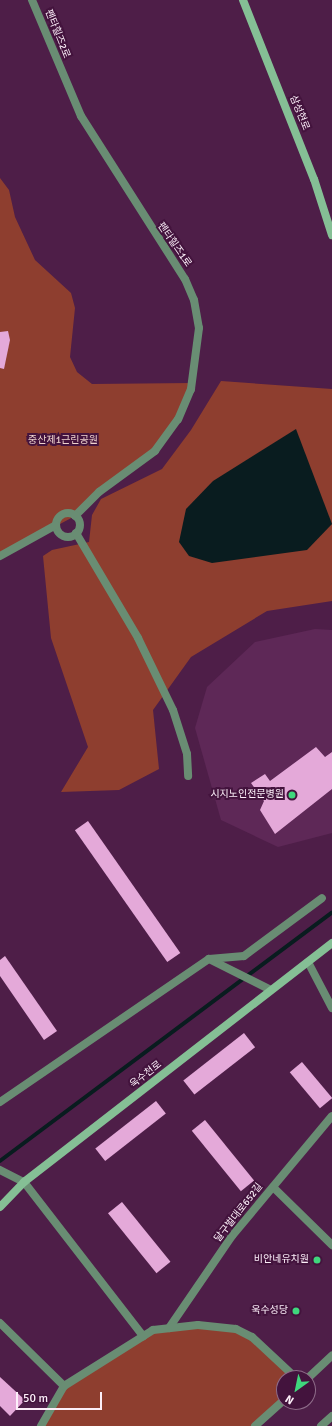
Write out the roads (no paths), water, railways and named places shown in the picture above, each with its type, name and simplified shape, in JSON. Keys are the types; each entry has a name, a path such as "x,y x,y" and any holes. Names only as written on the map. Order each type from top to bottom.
{"main road":[{"name":"삼성현로","path":"243,0 314,179 332,235"},
{"name":"욱수천로","path":"0,1207 24,1182 332,943"}],"street":[{"name":"펜타힐즈2로","path":"32,0 63,76"},
{"name":"펜타힐즈1로","path":"63,76 104,155 185,278 199,328 191,389 178,420 155,451 99,492 75,516"},
{"path":"0,556 56,525 64,514 75,516 79,526 76,533"},
{"path":"56,525 66,536 76,533"},
{"path":"76,533 138,638 173,710 187,754 188,776"},
{"path":"0,1102 208,959 244,956 322,898"},
{"path":"208,959 271,990"},
{"path":"308,962 332,1008"},
{"name":"달구벌대로652길","path":"169,1328 232,1236 332,1116"},
{"path":"0,1170 24,1182 143,1336"},
{"path":"273,1187 332,1245"},
{"path":"0,1323 64,1386"},
{"path":"41,1426 64,1386 153,1330 198,1325 236,1329 252,1337 287,1370"},
{"path":"316,1371 332,1356"},
{"path":"255,1426 276,1407"},
{"path":"321,1426 332,1416"}],"waterway":[{"path":"0,1161 332,913"}],"place":[{"name":"시지노인전문병원","path":"292,795"},
{"name":"비안네유치원","path":"317,1260"},
{"name":"욱수성당","path":"296,1311"}],"park label":[{"name":"중산제1근린공원","path":"63,441"}]}
